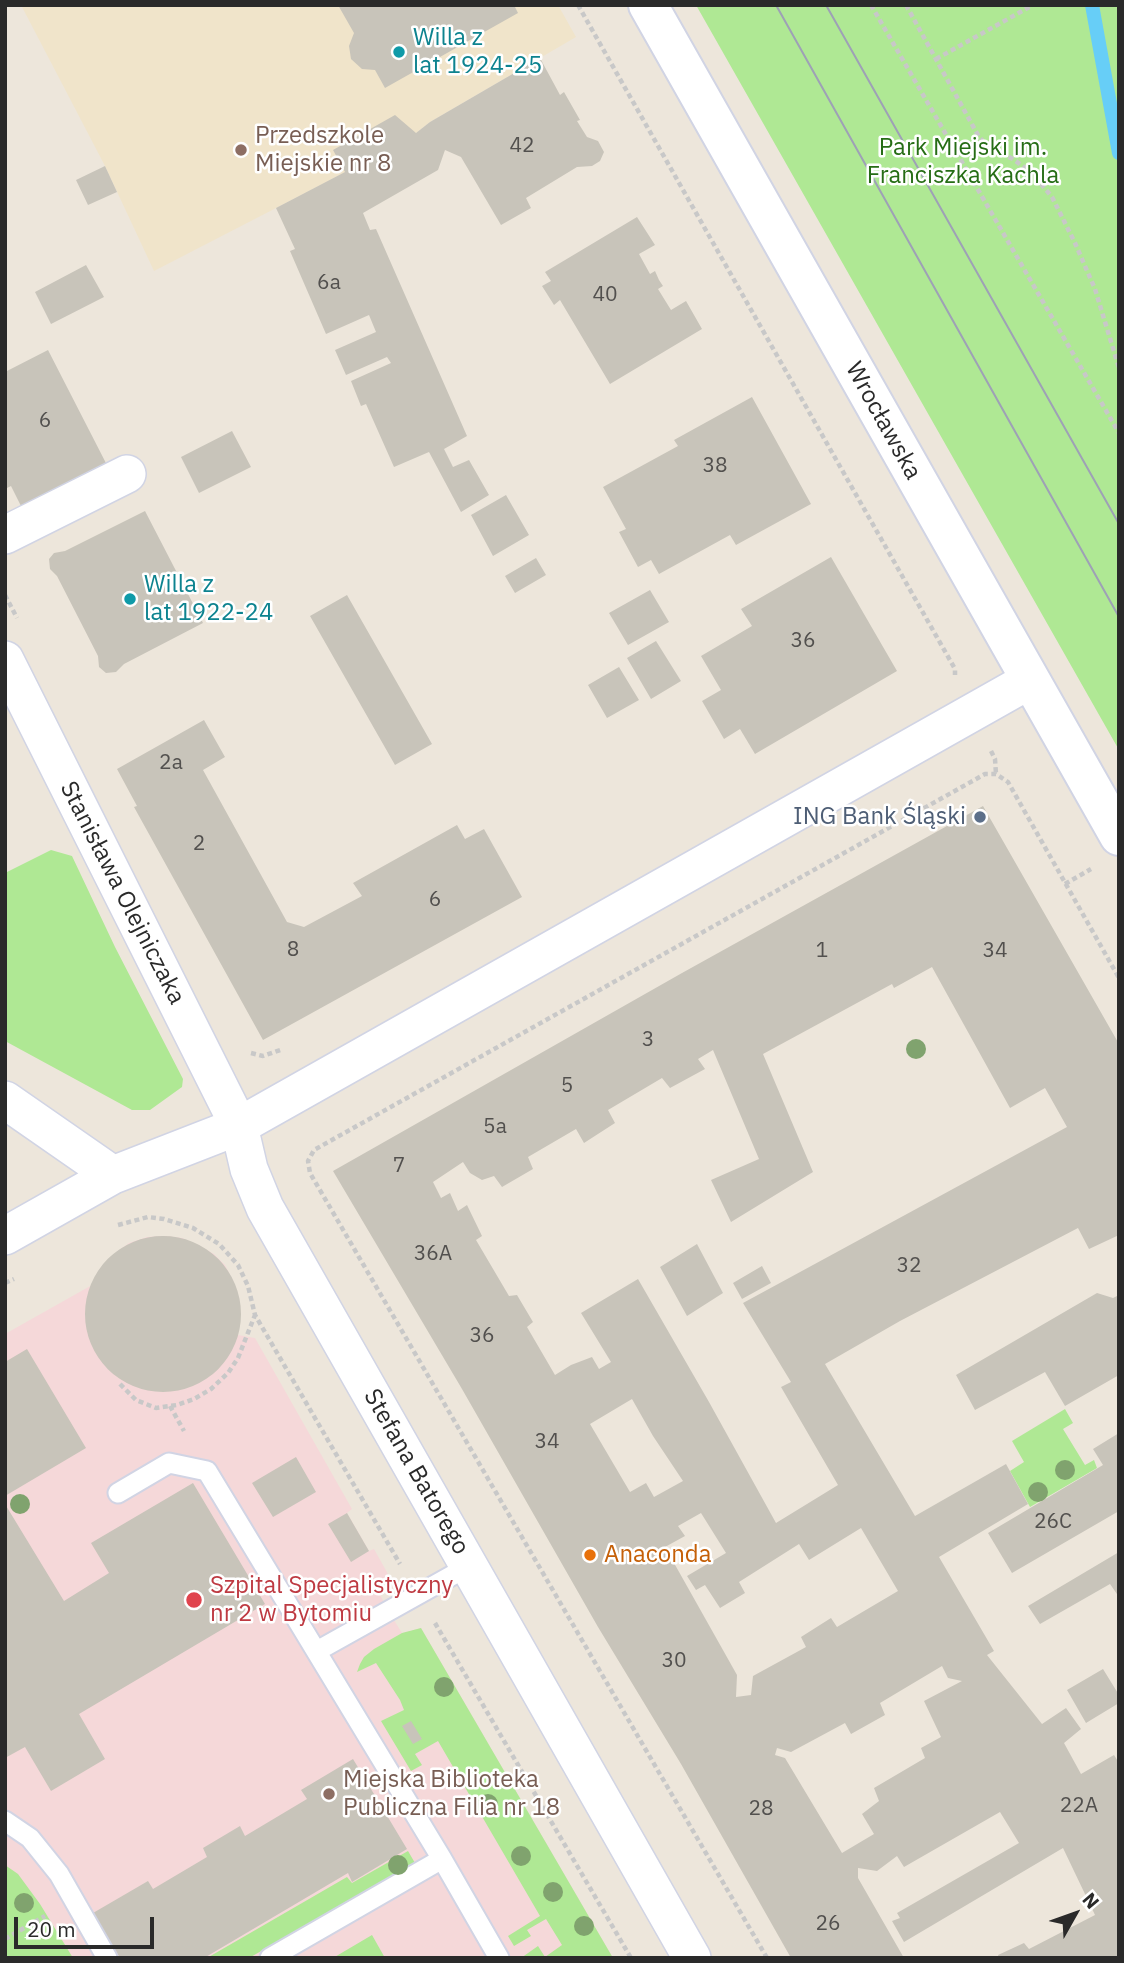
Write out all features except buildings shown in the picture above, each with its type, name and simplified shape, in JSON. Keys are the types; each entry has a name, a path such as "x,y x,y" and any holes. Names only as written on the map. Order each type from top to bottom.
{"main road":[{"name":"Wrocławska","path":"648,5 1119,836"}],"street":[{"path":"5,535 127,474"},
{"name":"Stanisława Olejniczaka","path":"5,660 239,1126"},
{"path":"5,1236 113,1175 239,1126 1030,680"},
{"path":"5,1100 113,1175"},
{"name":"Stefana Batorego","path":"239,1126 249,1169 265,1208 692,1958"}],"lane":[{"path":"118,1493 169,1464 207,1471 499,1958"},
{"path":"317,1651 470,1566"},
{"path":"5,1821 30,1838 59,1874 107,1958"},
{"path":"270,1958 442,1859"}],"path":[{"path":"578,5 955,669 955,677"},
{"path":"871,5 1119,433"},
{"path":"906,5 979,137 990,148 1013,159 1032,173 1052,197 1095,289 1119,368"},
{"path":"936,59 1033,5"},
{"path":"5,595 18,620"},
{"path":"767,1958 310,1173 308,1161 314,1150 985,774 996,774 1008,782 1119,978"},
{"path":"241,1047 250,1053 263,1056 292,1045"},
{"path":"110,1229 148,1217 164,1219 193,1228 210,1238 238,1265 248,1286 255,1315 631,1958"},
{"path":"5,1283 16,1278"},
{"path":"120,1384 136,1400 156,1408 194,1399 211,1389 228,1373 255,1315"},
{"path":"5,1939 74,1900"}],"shaded area":[{"name":"Przedszkole Miejskie nr 8","path":"21,5 558,5 576,37 430,122 416,133 154,271 105,166"},
{"name":"Szpital Specjalistyczny nr 2 w Bytomiu","path":"147,1237 182,1238 198,1245 214,1254 225,1265 239,1298 238,1335 255,1338 352,1509 347,1513 369,1551 374,1549 388,1574 377,1589 389,1612 402,1633 421,1628 613,1958 5,1958 5,1334 92,1285 100,1269 129,1243"}],"green space":[{"name":"Park Miejski im. Franciszka Kachla","path":"696,5 1119,5 1119,750"},
{"path":"51,850 72,856 183,1079 182,1087 150,1110 132,1110 5,1041 5,873"},
{"path":"1065,1409 1073,1423 1063,1429 1085,1465 1094,1460 1097,1468 1030,1507 1010,1471 1024,1462 1012,1441"},
{"path":"421,1628 613,1958 521,1958 538,1946 545,1957 562,1945 546,1919 527,1930 531,1936 514,1946 508,1936 540,1916 438,1741 415,1754 422,1765 411,1771 381,1721 404,1710 376,1663 357,1672 360,1664 374,1649 402,1633"},
{"path":"408,1851 415,1863 249,1958 207,1958 347,1877 352,1883"},
{"path":"5,1865 18,1874 40,1904 73,1958 5,1958"},
{"path":"372,1935 385,1958 333,1958"}],"waterway":[{"path":"1092,5 1119,153"}],"tram line":[{"path":"776,5 1119,617"},
{"path":"826,5 1119,524"}],"place":[{"name":"Willa z lat 1924-25","path":"399,52"},
{"name":"Przedszkole Miejskie nr 8","path":"241,150"},
{"name":"Willa z lat 1922-24","path":"130,599"},
{"name":"ING Bank Śląski","path":"980,817"},
{"name":"Anaconda","path":"590,1555"},
{"name":"Szpital Specjalistyczny nr 2 w Bytomiu","path":"194,1600"},
{"name":"Miejska Biblioteka Publiczna Filia nr 18","path":"329,1794"}]}
